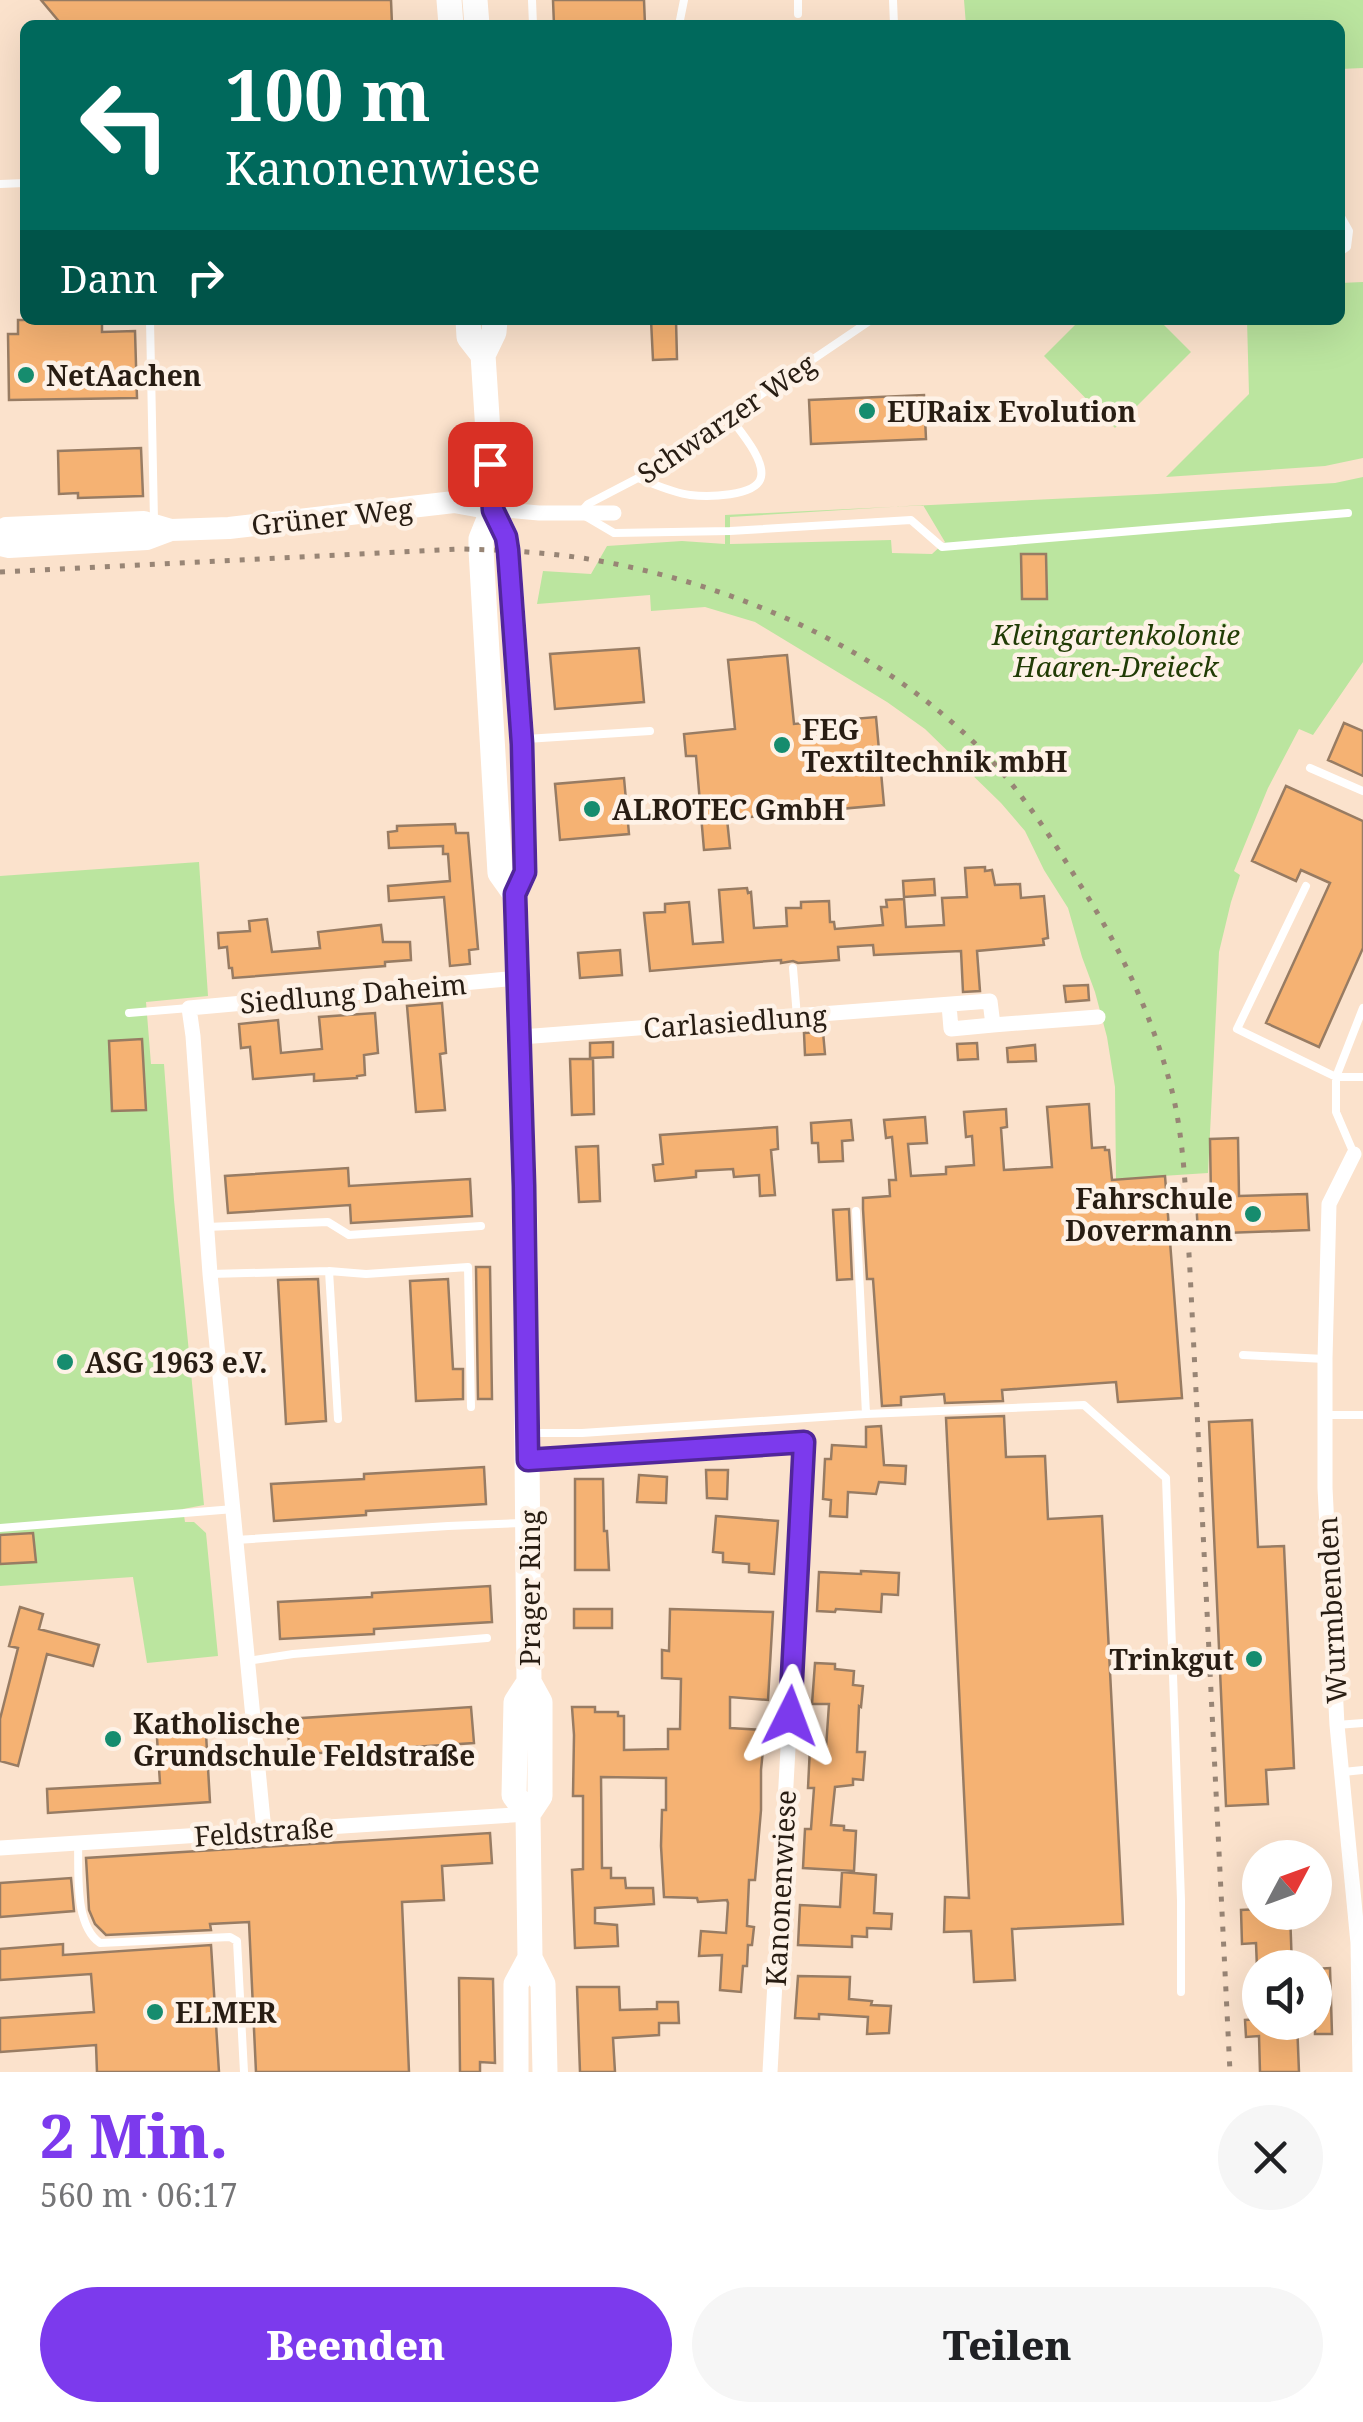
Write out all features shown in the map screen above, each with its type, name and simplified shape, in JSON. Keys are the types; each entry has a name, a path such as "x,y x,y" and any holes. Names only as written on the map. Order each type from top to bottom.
{"main road":[{"name":"Prager Ring","path":"468,325 469,338 483,355"},
{"name":"Prager Ring","path":"494,325 483,355 493,510 508,550 522,740 525,872 515,894 521,1036 530,1682 516,1702 514,1795 528,1814 530,1958 543,1984 545,2072"},
{"name":"Prager Ring","path":"493,510 480,539 500,874 515,894"},
{"name":"Prager Ring","path":"516,2072 516,1984 530,1958"}],"street":[{"name":"Grüner Weg","path":"0,530 144,522 163,528 230,528 454,502 493,510"},
{"path":"493,510 614,513"},
{"name":"Grüner Weg","path":"0,544 9,547 146,539 163,528"},
{"name":"Siedlung Daheim","path":"189,1008 518,978"},
{"name":"Carlasiedlung","path":"521,1036 990,1001 992,1025"},
{"path":"949,1005 952,1028 1098,1017"},
{"path":"189,1008 210,1274 264,1831"},
{"name":"Wurmbenden","path":"1354,1154 1329,1204 1325,1488 1337,1726 1356,1858 1360,2072"},
{"name":"Kanonenwiese","path":"528,1460 804,1442 770,2072"},
{"name":"Feldstraße","path":"0,1848 528,1814"}],"lane":[{"path":"798,0 798,14"},
{"path":"1345,223 1350,231 1345,248"},
{"path":"150,325 163,528"},
{"name":"Schwarzer Weg","path":"580,512 638,478 864,325"},
{"path":"638,478 688,495 742,493 755,488 761,477 760,462 729,416"},
{"path":"580,512 614,534 912,520 942,547 1348,513"},
{"path":"522,740 650,730"},
{"path":"1310,768 1363,791"},
{"path":"1306,886 1237,1029 1336,1078 1363,1077"},
{"path":"793,968 797,1017"},
{"path":"130,1013 189,1008"},
{"path":"1354,1154 1336,1112 1336,1078 1363,1008"},
{"path":"856,1211 866,1414"},
{"path":"206,1226 328,1222 348,1236 481,1226"},
{"path":"210,1274 366,1274 468,1267 471,1407"},
{"path":"329,1271 338,1418"},
{"path":"1242,1356 1325,1359"},
{"path":"528,1433 1084,1405 1166,1478 1181,1992"},
{"path":"1326,1415 1363,1415"},
{"path":"0,1528 234,1509"},
{"path":"236,1540 529,1523"},
{"path":"248,1661 487,1638"},
{"path":"1337,1726 1363,1723"},
{"path":"1342,1772 1363,1770"},
{"path":"78,1844 82,1916 100,1943 230,1937 237,1941 244,2072"}],"green space":[{"path":"964,0 1363,0 1363,68 1345,69 1345,20 966,20"},
{"path":"1363,282 1363,458 1325,466 1166,477 1249,394 1247,325 1345,325 1345,283"},
{"path":"1075,325 1164,325 1191,352 1115,428 1044,356"},
{"name":"Kleingartenkolonie Haaren-Dreieck","path":"1363,477 1363,662 1313,735 1299,729 1268,788 1234,871 1240,875 1219,952 1208,1173 1116,1179 1115,1087 1107,1037 1068,908 1025,831 925,729 755,622 705,607 651,611 650,595 537,604 543,571 591,574 607,546 682,541 725,544 725,515 895,507 730,517 730,544 891,540 892,553 932,554 945,542 923,505 1335,483"},
{"path":"199,862 208,996 146,1002 151,1064 164,1064 204,1505 183,1509 185,1522 194,1522 206,1533 218,1656 147,1663 133,1577 0,1586 0,876"}],"building":[{"path":"41,0 391,0 392,20 58,20"},
{"path":"553,0 644,0 645,20 554,20"},
{"path":"18,320 20,325 102,325 102,332 135,331 137,398 9,400 8,334 18,334"},
{"path":"651,325 676,325 677,359 653,360"},
{"name":"EURaix Evolution","path":"924,395 926,439 811,444 809,400"},
{"path":"141,448 143,496 78,498 78,493 59,494 58,451"},
{"path":"1021,554 1046,554 1047,599 1022,599"},
{"path":"639,648 644,702 555,709 550,654"},
{"name":"FEG Textiltechnik mbH","path":"787,655 794,724 876,717 884,805 727,819 730,848 704,850 696,756 686,756 684,734 735,729 728,660"},
{"path":"1344,723 1363,731 1363,776 1328,760"},
{"name":"ALROTEC GmbH","path":"624,778 629,834 560,840 555,784"},
{"path":"1286,786 1363,821 1363,948 1319,1047 1266,1023 1330,883 1301,870 1296,881 1252,861"},
{"path":"455,824 456,833 468,833 478,949 469,950 470,964 450,966 444,897 389,901 388,886 450,881 448,854 443,854 443,846 389,848 388,832 397,831 397,826"},
{"path":"985,867 985,871 992,870 995,885 1020,884 1021,898 1044,896 1048,938 1043,939 1044,945 977,951 980,991 963,992 961,951 874,955 873,945 838,947 839,960 781,960 650,971 644,913 665,912 665,904 689,902 693,944 723,942 719,890 747,888 751,892 754,928 787,926 786,908 801,908 801,902 829,901 830,922 834,922 835,929 883,925 881,907 887,907 886,900 904,899 906,927 944,925 942,898 967,897 965,868"},
{"path":"934,879 935,895 904,897 903,881"},
{"path":"267,919 272,952 320,948 318,932 381,925 383,942 410,942 411,960 385,962 385,966 233,978 227,947 219,948 218,933 250,931 249,921"},
{"path":"620,950 622,975 580,978 578,953"},
{"path":"1088,985 1089,1000 1066,1002 1064,986"},
{"path":"442,1003 446,1053 440,1054 445,1110 416,1112 407,1006"},
{"path":"375,1013 378,1053 364,1055 365,1075 314,1081 314,1074 253,1079 250,1047 241,1048 239,1024 278,1020 281,1053 322,1049 319,1017"},
{"path":"823,1032 825,1054 805,1055 804,1033"},
{"path":"142,1039 146,1110 112,1111 109,1041"},
{"path":"613,1042 613,1057 590,1058 590,1043"},
{"path":"977,1043 978,1059 958,1060 957,1044"},
{"path":"1035,1045 1036,1061 1008,1062 1007,1048"},
{"path":"570,1059 593,1059 594,1114 572,1115"},
{"path":"1089,1104 1092,1148 1109,1150 1112,1180 1165,1176 1182,1398 1118,1402 1116,1382 1002,1390 1003,1401 945,1403 944,1394 901,1397 901,1405 882,1406 873,1279 867,1279 863,1198 890,1196 889,1180 896,1180 892,1137 886,1138 884,1120 925,1117 927,1143 908,1144 911,1176 946,1174 946,1167 974,1165 972,1136 966,1137 964,1112 1006,1109 1007,1127 1001,1128 1004,1170 1052,1167 1047,1107"},
{"path":"851,1120 853,1140 842,1141 843,1161 819,1162 818,1143 812,1143 811,1123"},
{"path":"777,1127 778,1149 771,1150 775,1195 760,1196 759,1175 734,1177 733,1169 696,1171 696,1177 655,1181 653,1165 663,1164 660,1135"},
{"name":"Fahrschule Dovermann","path":"1238,1138 1239,1196 1307,1194 1309,1230 1198,1234 1196,1198 1211,1197 1210,1139"},
{"path":"598,1146 600,1201 579,1202 576,1147"},
{"path":"348,1168 349,1186 470,1179 472,1216 351,1223 350,1205 228,1213 225,1176"},
{"path":"849,1209 852,1279 837,1280 833,1210"},
{"path":"476,1267 490,1267 492,1399 478,1399"},
{"path":"318,1279 326,1421 286,1424 278,1280"},
{"path":"448,1279 453,1369 463,1369 463,1399 416,1401 410,1281"},
{"path":"1004,1416 1006,1457 1045,1456 1048,1519 1102,1516 1123,1924 1012,1929 1015,1980 974,1982 971,1931 944,1932 945,1897 969,1898 946,1418"},
{"name":"Trinkgut","path":"1252,1420 1258,1547 1284,1546 1294,1768 1266,1770 1268,1804 1226,1806 1209,1422"},
{"path":"881,1426 884,1465 906,1466 905,1484 879,1482 876,1494 848,1492 847,1517 830,1516 831,1500 823,1499 825,1459 831,1459 832,1445 866,1447 866,1427"},
{"path":"484,1467 486,1504 274,1521 271,1484"},
{"path":"706,1470 728,1470 727,1499 707,1498"},
{"path":"639,1475 667,1477 666,1503 637,1502"},
{"path":"575,1479 603,1479 609,1570 575,1570"},
{"path":"716,1516 778,1521 774,1574 749,1572 749,1564 723,1562 723,1553 713,1552"},
{"path":"33,1533 36,1562 0,1564 0,1535"},
{"path":"819,1572 899,1573 898,1595 882,1594 881,1612 817,1611"},
{"path":"490,1586 492,1622 280,1639 278,1602"},
{"path":"20,1607 43,1614 39,1629 99,1645 93,1666 47,1654 18,1766 0,1761 0,1719 18,1648 9,1646"},
{"path":"574,1609 612,1609 612,1628 574,1628"},
{"path":"670,1609 773,1612 768,1700 730,1697 730,1728 765,1730 755,1880 749,1880 747,1926 754,1927 747,1966 743,1966 741,1992 720,1990 722,1955 699,1956 701,1931 726,1933 727,1900 698,1902 697,1898 664,1897 661,1846 666,1778 601,1777 602,1868 611,1868 611,1878 625,1878 626,1888 653,1888 654,1904 595,1908 595,1923 617,1925 618,1946 575,1948 572,1870 583,1869 583,1796 573,1796 572,1707 595,1707 595,1712 618,1712 618,1716 624,1716 624,1750 668,1749 668,1729 680,1729 681,1679 662,1678 662,1650 669,1651"},
{"path":"815,1663 835,1664 835,1669 854,1671 853,1685 863,1686 857,1752 865,1752 863,1780 853,1779 853,1785 835,1787 831,1825 856,1831 854,1871 803,1868 805,1829 811,1829 814,1788 808,1788 810,1747 826,1748 829,1704 812,1704"},
{"path":"471,1707 474,1743 290,1755 287,1719"},
{"path":"211,1719 212,1733 206,1734 210,1802 48,1813 47,1789 160,1783 156,1723"},
{"path":"490,1833 492,1863 442,1866 444,1900 402,1902 409,2072 256,2072 249,1922 210,1924 211,1930 106,1935 89,1910 86,1858"},
{"path":"842,1872 876,1875 874,1913 892,1914 891,1929 867,1928 867,1937 852,1936 852,1947 798,1945 800,1905 840,1907"},
{"path":"71,1878 74,1911 0,1917 0,1883"},
{"path":"1241,1910 1242,1930 1291,1930 1291,1950 1256,1950 1256,1943 1242,1944"},
{"name":"ELMER","path":"63,1944 63,1955 211,1945 219,2072 97,2072 96,2045 0,2052 0,2018 94,2012 91,1974 0,1980 0,1949"},
{"path":"798,1976 850,1977 849,1999 891,2006 889,2033 867,2034 868,2017 819,2014 819,2019 795,2018"},
{"path":"459,1978 493,1979 495,2063 480,2062 480,2072 460,2072"},
{"path":"577,1987 619,1987 620,2010 657,2009 657,2002 678,2002 679,2023 659,2023 659,2035 613,2038 615,2072 580,2072"},
{"path":"1259,2040 1298,2040 1299,2072 1260,2072"}],"railway":[{"path":"0,572 461,549 552,554 638,569 749,603 855,653 950,720 1003,774 1059,851 1120,955 1153,1030 1175,1106 1186,1200 1230,2072"}],"place":[{"name":"NetAachen","path":"26,375"},
{"name":"EURaix Evolution","path":"867,411"},
{"name":"FEG Textiltechnik mbH","path":"782,745"},
{"name":"ALROTEC GmbH","path":"592,809"},
{"name":"Fahrschule Dovermann","path":"1253,1214"},
{"name":"ASG 1963 e.V.","path":"65,1362"},
{"name":"Trinkgut","path":"1254,1659"},
{"name":"Katholische Grundschule Feldstraße","path":"113,1739"},
{"name":"ELMER","path":"155,2012"}],"route":[{"path":"490,464 493,510 508,550 522,744 525,872 515,894 528,1460 804,1442 790,1716"}]}
